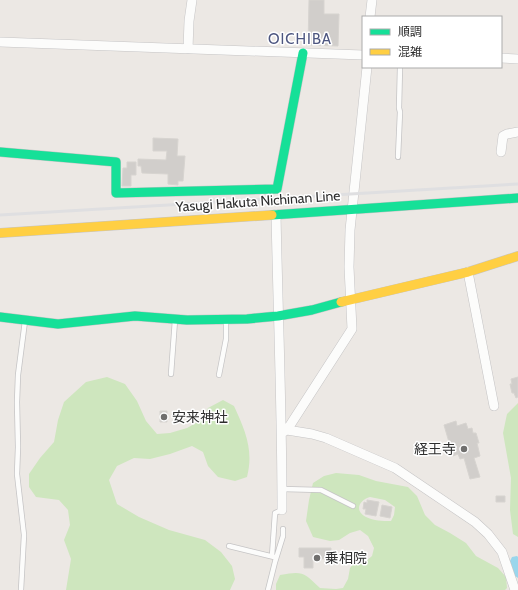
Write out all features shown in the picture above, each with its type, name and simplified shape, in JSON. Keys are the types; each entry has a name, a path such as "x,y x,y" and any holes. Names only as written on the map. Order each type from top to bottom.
{"street":[{"path":"188,49 189,21 192,0"},
{"path":"370,16 372,0"},
{"path":"0,42 362,55"},
{"path":"0,152 116,162 116,193 277,189 303,53"},
{"path":"502,58 518,59"},
{"path":"284,431 352,329 352,299 349,267 352,209 367,68"},
{"path":"501,152 504,136 518,132"},
{"name":"Yasugi Hakuta Nichinan Line","path":"0,233 518,198"},
{"path":"276,214 278,316 284,431 282,510"},
{"path":"0,317 58,324 136,316 187,320 247,319 278,316 312,310 352,299 468,272 518,256"},
{"path":"468,272 494,406"},
{"path":"284,431 312,434 326,438 395,468 475,522 488,534 502,552 515,590"}],"lane":[{"path":"398,156 400,68"},
{"path":"171,374 175,319"},
{"path":"219,375 226,339 226,319"},
{"path":"21,590 24,535 17,474 18,447 16,402 25,321"},
{"path":"282,489 321,490 353,506"},
{"path":"268,590 274,557 275,513 282,510"},
{"path":"274,557 283,536 283,529"},
{"path":"229,546 274,557"}],"green space":[{"path":"107,377 125,384 137,401 146,421 157,434 170,433 187,428 203,419 208,408 223,400 234,406 242,423 249,449 249,467 247,477 235,481 218,477 208,466 203,452 192,446 150,459 134,458 117,466 109,480 117,504 139,517 169,530 205,540 221,552 232,566 235,579 230,590 66,590 71,559 64,540 70,525 68,510 59,500 36,497 29,487 29,474 54,442 58,420 64,402 86,382"},
{"path":"518,403 518,537 513,534 510,510 511,478 503,433 507,414"},
{"path":"336,473 359,475 376,481 408,487 417,496 425,515 435,525 466,543 476,556 498,568 506,577 507,588 505,590 276,590 276,584 280,575 294,573 306,576 320,588 343,588 348,579 350,568 355,562 366,561 372,556 374,548 368,536 360,530 350,533 339,540 330,541 313,537 306,521 309,500 313,483 324,476","holes":["370,497 385,500 395,507 394,515 391,521 372,519 362,515 360,512 359,506 366,498"]}],"water":[{"path":"517,556 518,578 515,576 510,561 512,557"}],"building":[{"path":"309,0 324,0 324,14 339,14 338,46 308,45"},
{"path":"153,138 178,139 177,156 185,156 183,181 178,181 178,185 168,184 168,174 142,173 141,166 138,166 138,159 166,160 167,151 153,151"},
{"path":"127,162 136,162 136,175 131,175 131,186 122,186 123,168 127,168"},
{"path":"518,377 518,397 516,398 514,393 512,393 510,384 512,384 511,379"},
{"name":"安来神社","path":"160,411 167,411 167,422 160,422"},
{"name":"経王寺","path":"456,421 457,426 466,423 468,429 472,428 473,433 476,433 479,443 477,443 480,456 474,458 480,477 470,479 464,458 460,459 458,454 453,456 444,425"},
{"path":"496,496 505,496 505,502 496,502"},
{"path":"367,500 379,502 376,516 365,514 366,509 363,509 364,502 367,503"},
{"path":"382,505 392,507 390,518 380,516"},
{"name":"乗相院","path":"299,548 331,548 331,559 313,559 313,568 304,568 304,557 299,557"}],"railway":[{"path":"0,215 518,184"}],"traffic: fast":[{"path":"0,152 116,162 116,193 277,189 303,53"},
{"path":"272,215 518,198"},
{"path":"0,317 58,324 135,316 187,320 247,319 278,316 312,310 341,302"}],"traffic: slow":[{"path":"0,233 272,215"},
{"path":"341,302 468,272 518,256"}],"place":[{"name":"安来神社","path":"164,417"},
{"name":"経王寺","path":"464,449"},
{"name":"乗相院","path":"317,558"}],"district":[{"name":"OICHIBA","path":"300,39"}]}
